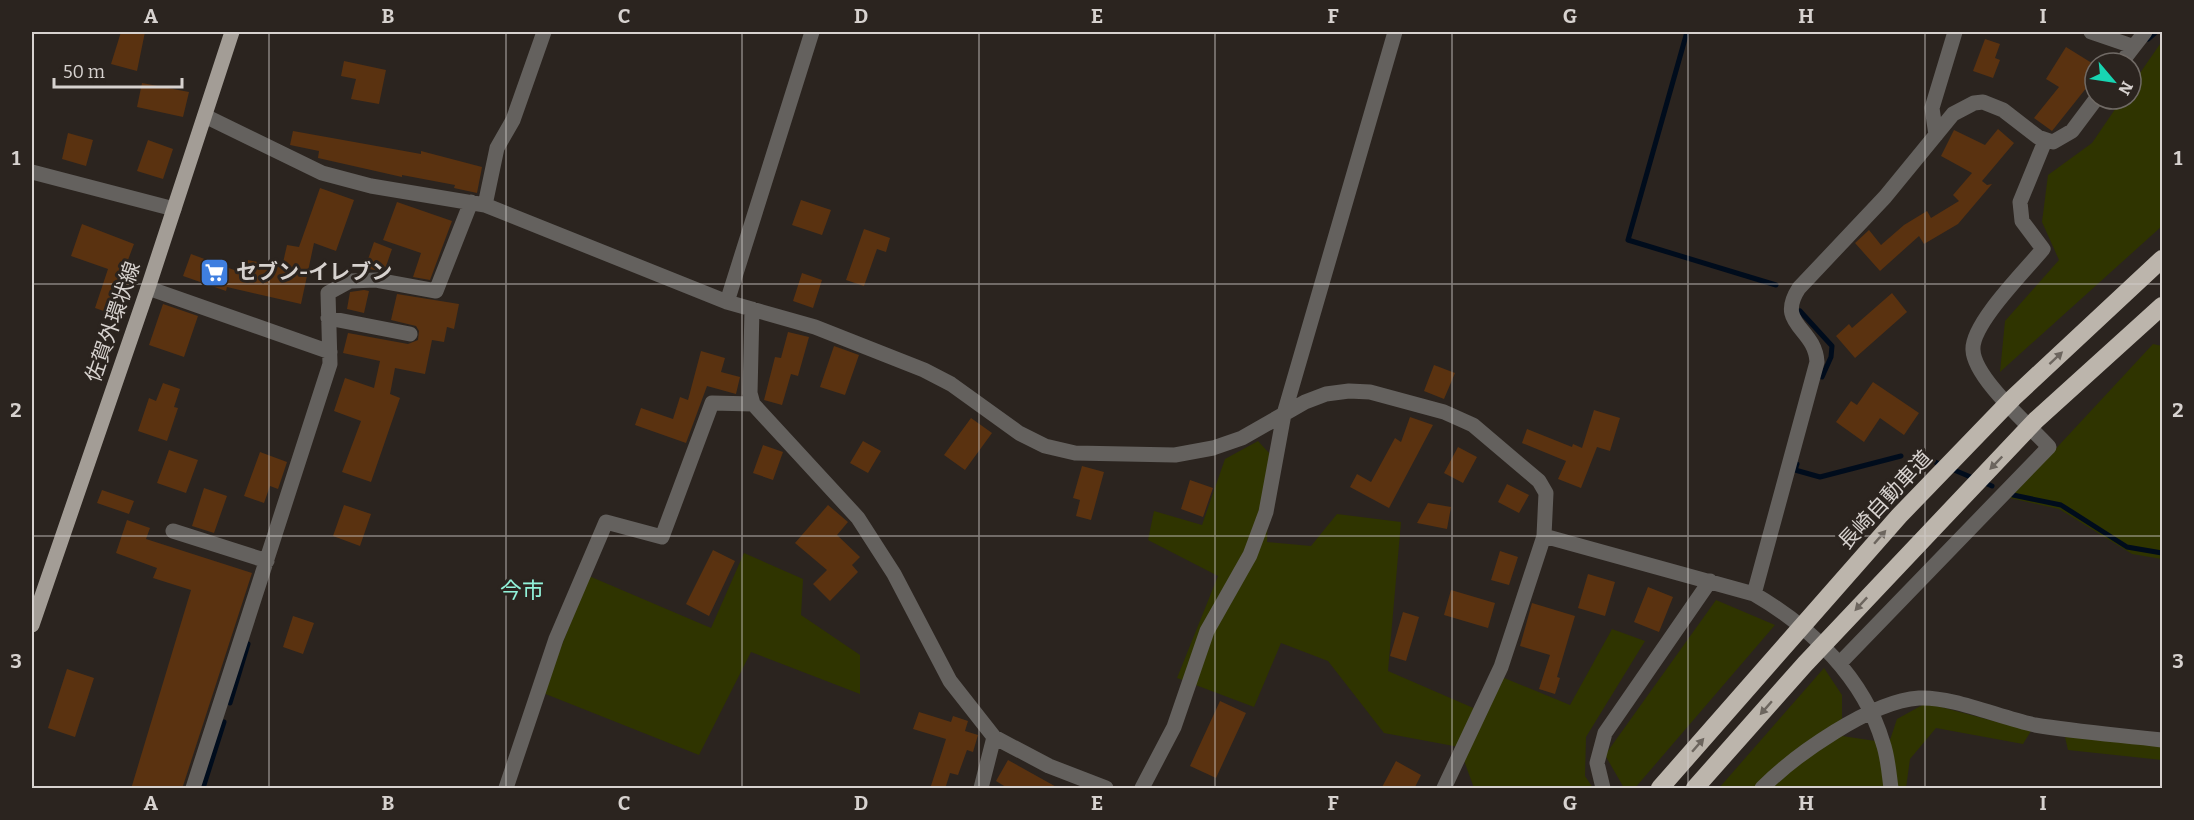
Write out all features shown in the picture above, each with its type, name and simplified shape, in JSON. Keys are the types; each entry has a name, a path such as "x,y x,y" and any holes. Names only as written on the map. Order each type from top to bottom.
{"highway":[{"name":"長崎自動車道","path":"1660,789 1899,516 2013,398 2163,259"},
{"path":"1695,789 1805,664 2036,420 2163,306"}],"main road":[{"name":"佐賀外環状線","path":"32,625 148,288 232,32"}],"street":[{"path":"193,789 330,364 328,293 350,281 376,280 436,291 478,204 497,148 513,120 544,32"},
{"path":"727,302 812,32"},
{"path":"1142,789 1174,727 1207,631 1250,555 1272,485 1284,414 1395,32"},
{"path":"1936,135 1932,108 1955,32"},
{"path":"2091,32 2132,46"},
{"path":"2129,51 2145,32"},
{"path":"1754,594 1817,362 1816,349 1790,314 1789,303 1798,288 1885,197 1953,114 1974,103 1983,102 2003,110 2045,141 2053,142 2072,131 2087,111"},
{"path":"205,116 322,173 371,186 478,204 727,302 815,327 924,370 951,384 1019,433 1045,446 1075,453 1175,454 1213,448 1242,438 1305,402 1326,394 1359,391 1444,412 1473,425 1539,481 1546,493 1544,536 1501,667 1444,789"},
{"path":"1840,663 2049,447 1978,370 1972,349 1978,329 2043,249 2022,221 2020,202 2045,141"},
{"path":"32,172 174,209"},
{"path":"148,288 330,352"},
{"path":"752,309 750,384 753,404 858,518 894,574 950,681 994,737 1048,766 1106,789"},
{"path":"328,318 410,334"},
{"path":"506,789 556,639 606,522 662,537 712,403 753,404"},
{"path":"173,531 267,561"},
{"path":"1544,536 1754,594 1780,609 1840,663 1871,712 1884,744 1891,789"},
{"path":"1603,789 1597,762 1605,733 1710,581"},
{"path":"1762,789 1824,738 1871,712 1899,701 1920,698 2034,724 2163,740"},
{"path":"981,789 994,737"}],"green space":[{"path":"2160,44 2162,46 2162,226 2000,372 2005,321 2059,260 2042,222 2048,175 2092,143 2114,111 2143,111 2143,69"},
{"path":"2153,344 2162,346 2162,559 2132,554 2059,509 2010,498"},
{"path":"1258,441 1270,454 1267,542 1311,546 1337,514 1401,522 1388,671 1478,710 1497,675 1570,705 1612,629 1645,641 1586,737 1585,776 1593,788 1474,788 1459,747 1384,733 1328,661 1281,643 1254,707 1177,678 1218,576 1148,540 1154,511 1202,525 1225,459"},
{"path":"744,553 803,579 801,615 860,655 860,694 751,652 699,755 543,693 589,576 711,628"},
{"path":"1716,600 1775,625 1635,788 1624,788 1605,755"},
{"path":"1824,668 1842,695 1842,736 1889,743 1897,719 1926,703 2031,731 2023,744 1936,728 1910,759 1906,788 1719,788"},
{"path":"2065,737 2162,744 2162,760 2068,750"}],"building":[{"path":"121,32 145,32 137,71 111,64"},
{"path":"1985,39 2000,44 1995,58 2000,60 1993,78 1973,71"},
{"path":"2066,47 2083,58 2083,92 2052,131 2034,118 2059,87 2046,79"},
{"path":"344,61 386,70 379,104 351,99 356,79 341,76"},
{"path":"142,83 189,92 183,117 137,107"},
{"path":"1998,129 2014,143 1982,181 1987,185 1992,184 1958,224 1924,244 1919,236 1880,271 1855,243 1869,230 1881,245 1904,225 1927,211 1931,218 1959,201 1953,195 1972,173 1941,156 1954,130 1985,145"},
{"path":"293,131 421,154 421,151 482,167 477,193 454,188 455,185 402,175 402,177 318,158 319,151 290,145"},
{"path":"68,133 93,140 86,166 62,159"},
{"path":"148,140 173,149 163,179 137,171"},
{"path":"320,188 354,200 336,251 314,243 301,304 227,287 226,291 183,276 191,254 245,274 248,260 282,267 287,245 299,247"},
{"path":"801,200 831,210 822,235 792,225"},
{"path":"397,202 452,221 430,280 413,277 421,253 383,240"},
{"path":"82,224 134,244 120,281 132,285 121,317 95,308 108,269 71,256"},
{"path":"864,229 890,238 886,252 877,249 864,286 846,280"},
{"path":"374,242 392,249 384,272 365,268"},
{"path":"802,273 822,280 813,308 793,301"},
{"path":"369,291 364,313 347,309 350,292"},
{"path":"1892,293 1907,312 1855,358 1836,336 1849,324 1852,328"},
{"path":"397,294 459,304 454,329 447,327 444,342 432,340 425,374 395,368 390,394 400,398 371,482 342,472 361,421 334,411 345,378 374,388 380,361 343,353 348,333 408,344 418,340 419,331 416,326 391,320"},
{"path":"163,304 198,316 184,357 149,345"},
{"path":"788,332 809,337 798,376 791,374 782,405 764,400 775,357 781,358"},
{"path":"834,346 859,355 845,395 820,387"},
{"path":"701,351 725,358 721,372 740,377 736,394 707,386 686,443 635,425 641,408 673,419 680,397 688,400"},
{"path":"1434,365 1455,373 1444,399 1424,391"},
{"path":"1873,382 1919,413 1904,435 1880,418 1864,442 1836,422 1851,401 1857,405"},
{"path":"163,383 180,389 174,407 178,408 167,441 138,431 149,398 156,401"},
{"path":"1594,410 1620,418 1610,451 1597,447 1581,488 1558,479 1566,461 1522,443 1527,429 1572,447 1573,444 1582,448"},
{"path":"1410,417 1433,425 1389,508 1350,487 1357,474 1371,482 1395,438 1401,442"},
{"path":"971,418 992,433 965,470 944,455"},
{"path":"863,441 881,451 868,473 850,463"},
{"path":"763,445 783,452 773,480 753,473"},
{"path":"1458,447 1477,457 1463,483 1444,473"},
{"path":"169,450 198,460 186,493 157,483"},
{"path":"260,452 287,462 278,489 270,486 264,503 244,496"},
{"path":"1082,466 1104,472 1091,520 1076,516 1080,500 1073,498"},
{"path":"1190,480 1213,488 1203,517 1181,509"},
{"path":"1507,484 1529,495 1519,513 1498,502"},
{"path":"204,488 227,496 214,533 192,526"},
{"path":"102,490 134,501 129,514 97,503"},
{"path":"1428,503 1451,507 1447,529 1417,523"},
{"path":"344,505 371,514 360,546 333,536"},
{"path":"828,505 848,522 837,535 860,557 852,565 858,572 830,601 813,584 827,570 795,543"},
{"path":"127,520 150,528 146,539 252,573 182,789 131,789 191,590 153,578 157,568 116,553"},
{"path":"713,550 735,561 709,616 686,604"},
{"path":"1500,551 1518,557 1509,585 1491,580"},
{"path":"1588,574 1615,582 1605,616 1578,608"},
{"path":"1648,587 1673,597 1659,632 1634,622"},
{"path":"1451,590 1495,603 1488,628 1444,615"},
{"path":"1532,603 1575,616 1557,677 1560,678 1555,694 1539,689 1550,655 1520,646"},
{"path":"1403,612 1419,617 1406,661 1390,656"},
{"path":"293,616 314,623 303,654 283,647"},
{"path":"67,669 94,678 75,737 48,728"},
{"path":"1220,701 1246,713 1216,778 1190,766"},
{"path":"919,712 951,722 953,716 968,721 965,731 978,735 973,752 967,750 958,775 950,773 945,789 930,789 946,739 913,729"},
{"path":"1008,760 1060,789 1009,789 996,781"},
{"path":"1396,761 1421,775 1414,789 1381,789"}],"waterway":[{"path":"1687,32 1628,240 1776,285"},
{"path":"2148,39 2156,32"},
{"path":"1800,311 1832,346 1831,357 1822,377"},
{"path":"1797,464 1795,470 1820,477 1901,456"},
{"path":"1928,459 1992,486"},
{"path":"2013,495 2061,505 2127,547 2162,553"},
{"path":"230,703 248,644"},
{"path":"203,788 224,722"}],"place":[{"name":"セブン-イレブン","path":"215,272"}],"district":[{"name":"今市","path":"522,590"}]}
